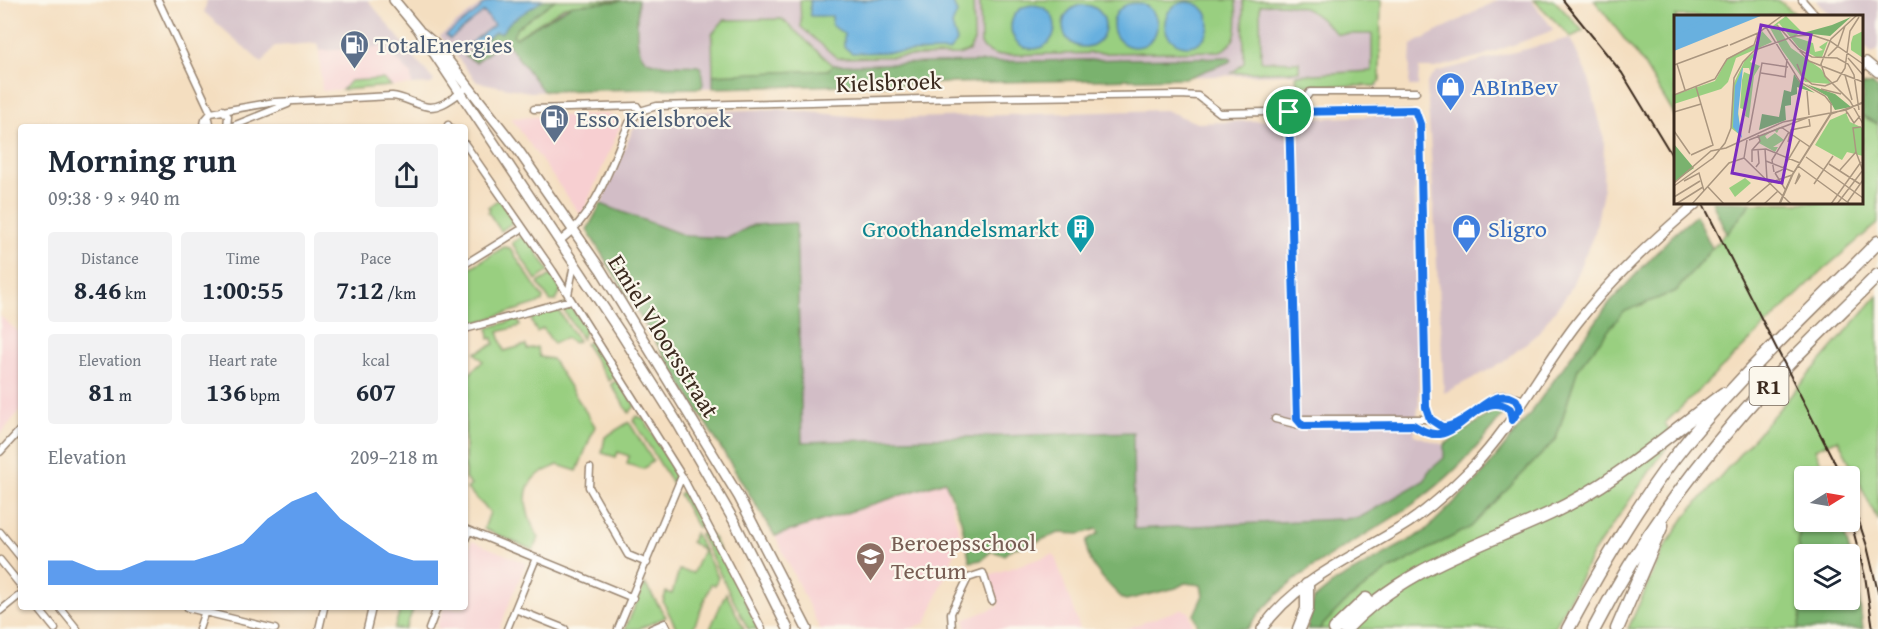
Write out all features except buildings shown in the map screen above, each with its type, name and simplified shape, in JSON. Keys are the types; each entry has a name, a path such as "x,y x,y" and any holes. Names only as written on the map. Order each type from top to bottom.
{"highway":[{"name":"R1","path":"1568,629 1612,549 1675,457 1743,379 1878,242"},
{"name":"R1","path":"1594,629 1638,552 1670,505 1737,420 1878,275"},
{"path":"1347,629 1396,586 1484,540 1551,513 1612,480 1743,379"},
{"path":"1617,629 1670,505"},
{"path":"1335,629 1351,611 1393,580 1458,547 1484,540"},
{"path":"1299,629 1306,609 1307,585"}],"street":[{"path":"158,0 210,116 211,124"},
{"path":"204,124 205,120 221,110 294,102 392,96 405,97 431,107 443,104 464,90 431,54 418,30 394,0"},
{"path":"1802,0 1815,15"},
{"path":"1863,63 1878,72"},
{"name":"Emiel Vloorsstraat","path":"464,90 518,150 575,230 711,449 807,629"},
{"name":"Emiel Vloorsstraat","path":"464,90 706,472 788,629"},
{"path":"1306,112 1305,99 1310,92 1416,92"},
{"name":"Kielsbroek","path":"534,109 637,106 640,111 671,106 1180,95 1198,96 1220,113 1406,108 1416,112 1420,124 1426,407 1430,419"},
{"path":"237,124 294,102"},
{"path":"221,110 228,116 227,124"},
{"path":"560,241 575,230 588,214 629,123 640,111"},
{"path":"1289,112 1297,419 1303,426"},
{"path":"468,148 570,297 682,476 762,629"},
{"path":"1510,409 1527,399 1555,354 1600,294 1643,249 1695,205"},
{"path":"468,262 523,228"},
{"name":"Emiel Vloorsstraat","path":"570,297 574,263"},
{"path":"468,328 570,297"},
{"path":"1275,419 1303,426 1413,425 1425,432 1441,434 1488,404 1495,396 1504,395 1518,404"},
{"path":"1488,404 1503,404 1510,409 1512,420"},
{"path":"1262,629 1270,618 1307,585 1424,511 1471,469 1512,420 1518,404"},
{"path":"1297,419 1430,419 1442,427 1460,423"},
{"path":"1425,432 1430,419"},
{"path":"0,453 17,440"},
{"path":"590,468 590,488 628,555 647,563"},
{"path":"618,629 633,598 682,476"},
{"path":"468,530 633,598"},
{"path":"0,532 18,554"},
{"path":"507,629 536,558"},
{"path":"0,560 18,582"},
{"path":"949,628 951,613 968,578 983,573 992,601"},
{"path":"0,611 18,596"},
{"path":"515,609 565,629"},
{"path":"40,610 55,629"},
{"path":"62,610 77,629"},
{"path":"199,629 205,610 275,629"},
{"path":"319,629 324,610"},
{"path":"367,629 372,610"},
{"path":"429,629 436,610"},
{"path":"651,629 666,626"}],"shaded area":[{"path":"207,0 368,0 434,81 431,84 412,85 411,74 384,47 319,51 317,43 275,46 262,63 204,12"},
{"path":"486,0 1379,0 1378,87 1297,85 1296,74 530,92 477,82 440,36"},
{"path":"1498,0 1531,0 1554,30 1482,56 1435,68 1419,68 1418,86 1409,86 1411,45"},
{"path":"1816,0 1878,0 1878,50 1873,54 1863,46 1863,15 1830,15"},
{"path":"1570,38 1589,79 1604,139 1603,191 1595,232 1569,292 1537,334 1502,363 1444,393 1427,83 1436,72"},
{"path":"384,47 411,74 412,85 322,91 319,51"},
{"path":"777,109 881,119 1165,110 1197,123 1402,115 1408,117 1413,121 1414,129 1419,403 1414,435 1444,445 1444,458 1428,472 1425,480 1360,518 1134,529 1132,432 801,442 796,224 753,225 728,238 686,236 601,204 633,129 648,117 664,113"},
{"path":"609,114 619,121 620,127 584,210 588,214 584,220 511,118"},
{"path":"0,316 18,331 18,413 0,435"},
{"name":"Beroepsschool Tectum","path":"945,481 961,538 926,623 909,629 820,629 775,536"},
{"path":"472,541 526,563 499,629 441,629 436,627 443,610 468,610 468,551"},
{"path":"1054,554 1080,629 966,629 964,620 999,606 989,575"},
{"path":"1181,609 1189,612 1194,629 1125,629"}],"green space":[{"path":"528,0 555,0 517,28 513,35 516,38 572,5 638,0 638,44 644,58 661,64 698,66 701,68 703,84 701,88 543,91 505,40 476,62 465,56 495,32"},
{"path":"555,0 622,0 564,7 516,38 512,35 517,28"},
{"path":"800,0 973,0 974,41 969,51 959,55 837,58 801,27"},
{"path":"980,0 1236,0 1237,22 1232,42 1220,51 995,55 984,49 981,44"},
{"path":"1243,0 1381,0 1380,82 1375,86 1297,85 1296,75 1372,71 1372,34 1337,34 1311,12 1295,5 1285,4 1260,5 1261,61 1299,62 1299,71 1232,73 1244,63"},
{"path":"1534,0 1554,0 1583,31 1571,37"},
{"path":"1594,0 1778,0 1797,15 1674,15 1674,114 1643,63"},
{"path":"782,19 833,65 829,70 713,75 712,34 724,20"},
{"path":"1229,57 1231,60 1229,62 1186,78 713,88 713,75 829,70 833,65"},
{"path":"383,79 391,86 342,90 350,81"},
{"path":"1871,84 1878,88 1878,124 1863,116 1863,86"},
{"path":"1863,116 1878,124 1878,223 1823,270 1665,423 1673,438 1593,553 1554,629 1319,629 1344,603 1387,571 1471,527 1556,439 1578,368 1623,312 1676,291 1750,204 1863,204"},
{"path":"499,199 513,222 501,231 488,212 490,210 488,207"},
{"path":"601,204 686,236 728,238 753,225 796,223 802,442 1133,432 1134,529 1359,518 1425,480 1428,472 1444,458 1444,445 1492,412 1499,411 1503,414 1483,440 1450,475 1412,505 1324,560 1284,589 1247,629 1199,629 1194,615 1203,595 1201,585 1185,583 1176,588 1123,599 1098,572 1089,556 1087,540 1099,533 1097,529 1080,534 1059,533 1025,546 1013,548 1004,555 992,551 981,560 970,562 961,520 945,481 775,536 587,230"},
{"path":"1713,204 1750,204 1727,234"},
{"path":"1696,215 1712,248 1676,291 1623,312 1578,368 1556,439 1471,527 1387,571 1344,603 1319,629 1307,629 1314,599 1335,582 1424,532 1480,477 1529,415 1610,302 1672,236"},
{"path":"521,237 529,240 549,271 536,280 512,243"},
{"path":"504,247 510,248 543,298 542,302 468,325 468,269"},
{"path":"551,275 561,290 556,301 550,301 538,283"},
{"path":"1878,295 1878,521 1860,484 1860,466 1851,466 1838,439 1815,449 1822,466 1794,466 1794,532 1800,532 1798,544 1794,544 1794,610 1802,610 1798,629 1628,629 1663,550 1685,517"},
{"path":"561,306 571,307 586,329 582,339"},
{"path":"557,308 578,341 574,343 566,338 553,343 543,328 537,332 531,315"},
{"path":"518,319 520,326 498,332 504,351 526,345 527,349 537,347 540,357 552,359 595,426 577,471 558,465 538,474 529,485 527,508 539,538 533,550 484,529 490,512 468,490 471,485 468,482 468,375 483,361 475,353 494,344 493,338 489,339 488,328"},
{"path":"590,341 595,343 616,376 609,381 585,344"},
{"path":"618,380 635,406 629,413 611,384"},
{"path":"637,416 644,419 676,472 672,483 633,420"},
{"path":"629,422 653,461 643,469 627,464 629,456 618,452 616,457 602,453 605,437"},
{"path":"684,491 702,519 701,526 698,528 679,494"},
{"path":"707,532 712,536 759,629 748,629 700,534"},
{"path":"1800,532 1844,532 1847,544 1799,544"},
{"path":"695,533 718,577 715,585 711,584 693,629 677,629 663,602 666,592 672,594 679,570 693,573 703,550 691,542"},
{"path":"645,584 666,617 638,629 625,629"},
{"path":"726,593 744,629 710,629"},
{"path":"1860,605 1863,629 1798,629 1801,610 1860,610"},
{"path":"400,610 413,610 405,629 394,629"}],"water":[{"path":"493,0 543,0 510,22 501,33 495,32 472,50 468,45 494,25 484,12 450,39 446,35 480,9 481,5"},
{"path":"810,0 952,0 957,13 952,25 957,42 949,51 852,53 844,47 844,34 832,25 832,16 810,16"},
{"path":"1187,2 1202,9 1209,24 1202,39 1187,46 1172,39 1165,24 1172,9"},
{"path":"1135,3 1150,10 1157,25 1150,40 1135,47 1120,40 1113,25 1120,10"},
{"path":"1033,5 1048,12 1055,27 1048,42 1033,49 1018,42 1011,27 1018,12"},
{"path":"1084,5 1092,6 1099,11 1104,18 1104,34 1099,41 1092,46 1084,47 1076,46 1069,41 1064,34 1063,26 1064,18 1069,11 1076,6"}],"railway":[{"path":"1563,0 1622,73 1674,159"},
{"path":"1703,204 1836,466"},
{"path":"1860,525 1878,592"},
{"path":"1854,532 1865,576 1873,629"}],"place":[{"name":"TotalEnergies","path":"354,70"},
{"name":"ABInBev","path":"1451,112"},
{"name":"Esso Kielsbroek","path":"555,144"},
{"name":"Groothandelsmarkt","path":"1080,254"},
{"name":"Sligro","path":"1467,254"},
{"name":"Beroepsschool Tectum","path":"870,582"}],"route":[{"path":"1289,112 1297,419 1303,426 1413,425 1425,432 1441,434 1460,423 1488,404 1495,396 1504,395 1516,400 1520,408 1512,420 1510,409 1497,403 1488,404 1460,423 1442,427 1430,419 1426,407 1420,124 1415,110 1406,108 1289,112"}]}
